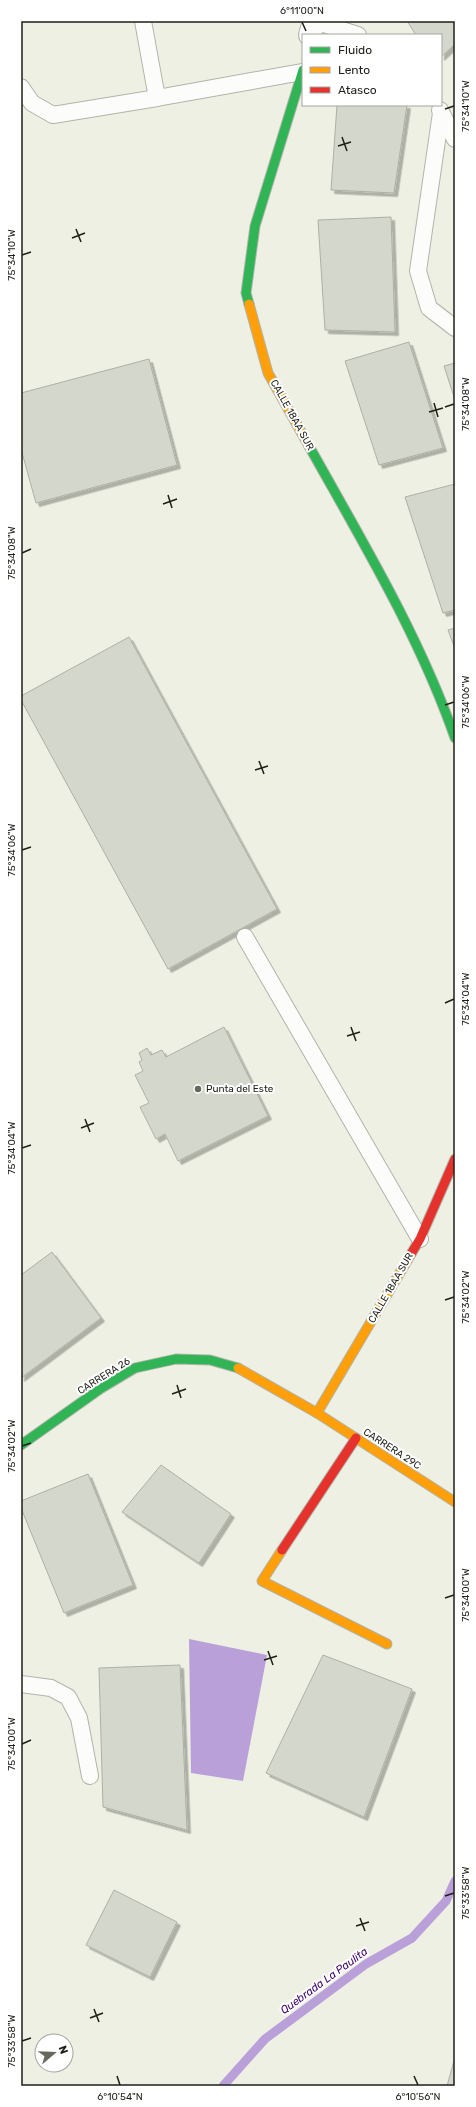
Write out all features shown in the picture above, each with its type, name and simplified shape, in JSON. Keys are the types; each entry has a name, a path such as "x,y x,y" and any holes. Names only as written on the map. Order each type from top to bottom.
{"street":[{"path":"310,34 314,21"},
{"name":"CALLE 18AA SUR","path":"302,74 255,226 246,293 268,373 406,621 442,701 455,738"},
{"name":"CALLE 18AA SUR","path":"317,1414 420,1239 455,1159"},
{"name":"CARRERA 26","path":"21,1445 100,1389 135,1368 176,1359 210,1360 244,1370 317,1414"},
{"name":"CARRERA 29C","path":"317,1414 455,1502"},
{"path":"356,1438 262,1581 387,1644"}],"lane":[{"path":"143,21 157,98"},
{"path":"314,21 355,34"},
{"path":"21,87 32,103 53,115 157,98 302,71"},
{"path":"440,109 455,139"},
{"path":"440,109 418,271 429,308 455,328"},
{"path":"245,937 420,1239"},
{"path":"21,1684 51,1688 68,1697 79,1718 90,1776"}],"shaded area":[{"path":"189,1639 267,1655 243,1781 191,1773"}],"building":[{"path":"407,21 455,21 455,44 442,56 442,34 415,34"},
{"path":"337,106 407,106 394,193 331,190"},
{"path":"391,217 395,332 325,330 318,220"},
{"path":"409,342 443,448 379,465 345,361"},
{"path":"149,359 177,465 36,503 21,449 21,393"},
{"path":"455,363 455,400 444,366"},
{"path":"455,484 455,610 443,613 405,497"},
{"path":"455,628 455,649 448,630"},
{"path":"129,637 277,909 168,969 21,700 21,696"},
{"name":"Punta del Este","path":"224,1027 268,1116 178,1161 165,1134 156,1139 140,1107 149,1103 135,1075 143,1071 139,1062 142,1060 139,1053 147,1048 151,1055 162,1050 166,1057"},
{"path":"52,1252 101,1318 21,1378 21,1275"},
{"path":"161,1465 231,1514 199,1563 122,1512"},
{"path":"88,1474 133,1585 64,1613 21,1508 21,1501"},
{"path":"323,1655 412,1689 364,1817 266,1773"},
{"path":"180,1665 187,1830 103,1807 99,1668"},
{"path":"114,1890 177,1922 150,1977 86,1945"},
{"path":"455,2057 455,2086 447,2086"}],"waterway":[{"name":"Quebrada La Paulita","path":"223,2086 265,2039 366,1964 412,1938 446,1901 455,1881"}],"traffic: fast":[{"path":"249,304 246,293 255,226 302,73"},
{"path":"309,446 369,553 407,625 441,700 455,738"},
{"path":"21,1445 100,1389 135,1368 176,1359 210,1360 238,1368"}],"traffic: slow":[{"path":"249,304 268,373 309,446"},
{"path":"317,1413 411,1254"},
{"path":"238,1368 317,1413 455,1502"},
{"path":"282,1550 262,1581 387,1644"}],"traffic: jam":[{"path":"411,1254 420,1239 455,1159"},
{"path":"282,1550 356,1438"}],"place":[{"name":"Punta del Este","path":"198,1089"}]}
